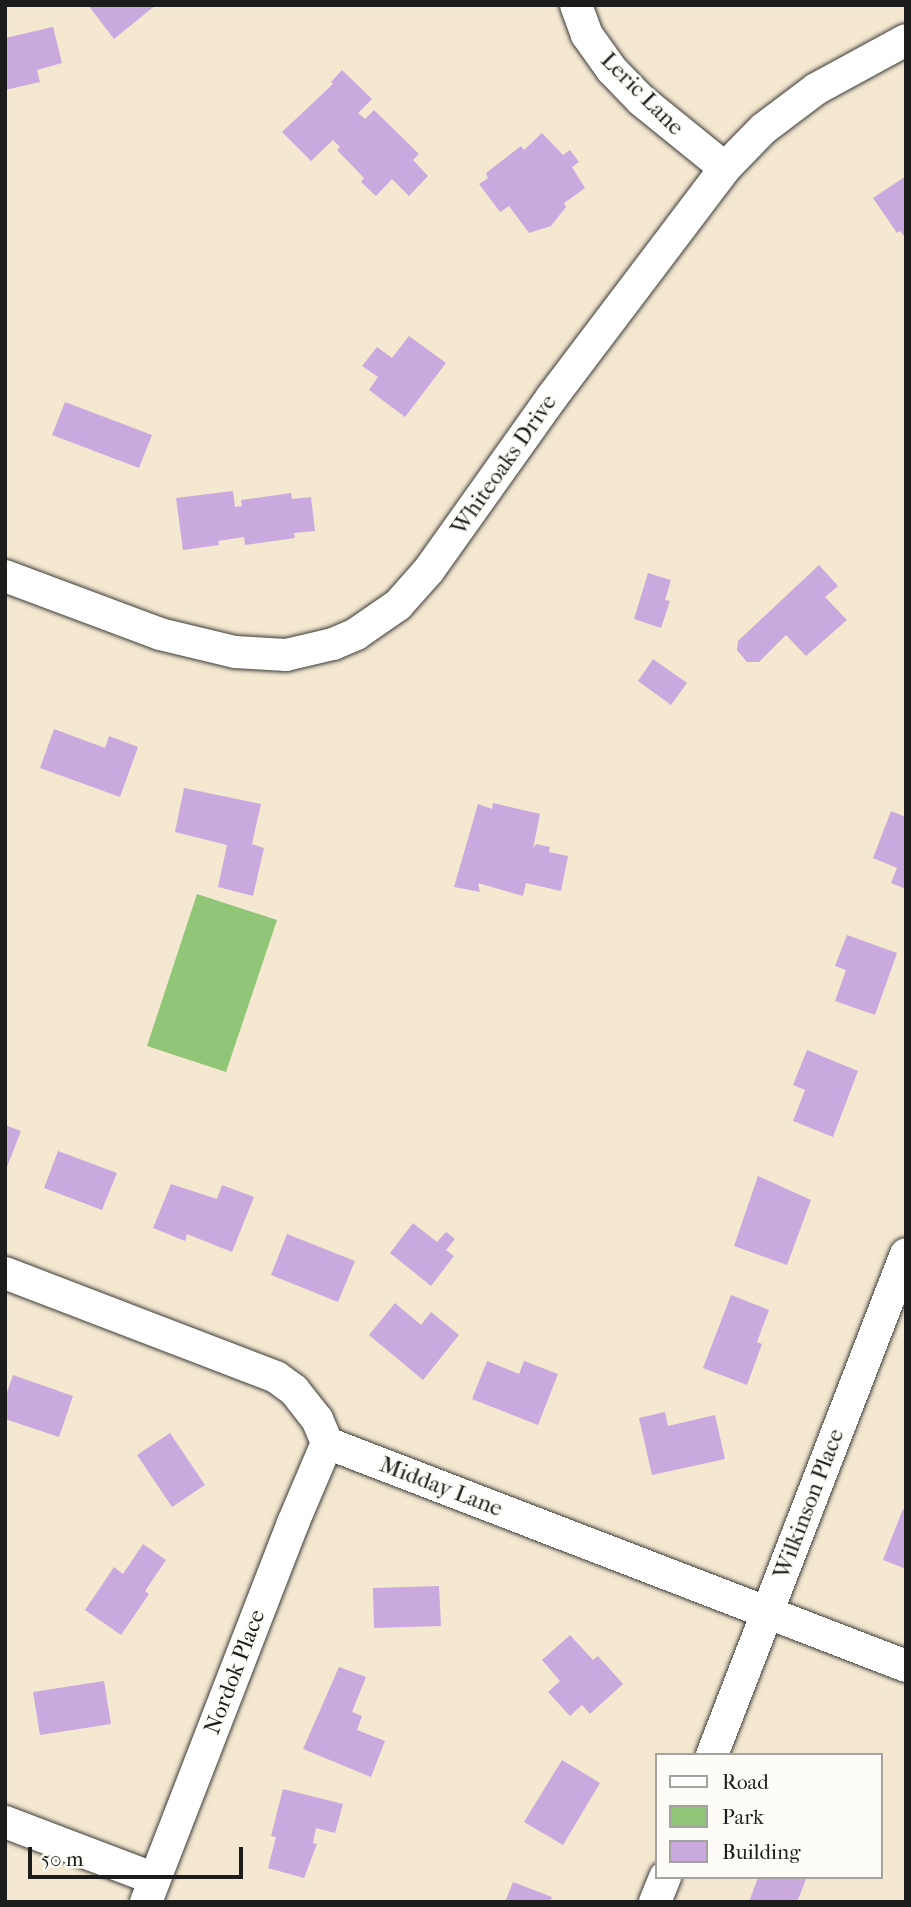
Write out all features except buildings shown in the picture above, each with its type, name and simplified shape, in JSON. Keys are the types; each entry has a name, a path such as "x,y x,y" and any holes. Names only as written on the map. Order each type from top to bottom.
{"street":[{"name":"Leric Lane","path":"576,5 587,34 612,69 642,100 725,169"},
{"name":"Whiteoaks Drive","path":"5,576 160,634 235,652 286,655 333,644 356,634 398,605 429,570 552,397 725,169 763,129 816,89 906,40"},
{"name":"Wilkinson Place","path":"713,1753 906,1254"},
{"path":"5,1273 276,1377 294,1390 317,1419 327,1444"},
{"name":"Midday Lane","path":"327,1444 906,1666"},
{"name":"Nordok Place","path":"150,1891 293,1522 327,1444"},
{"path":"5,1822 150,1891"},
{"path":"656,1902 664,1879"}],"green space":[{"path":"197,894 277,920 226,1072 147,1046"}]}
